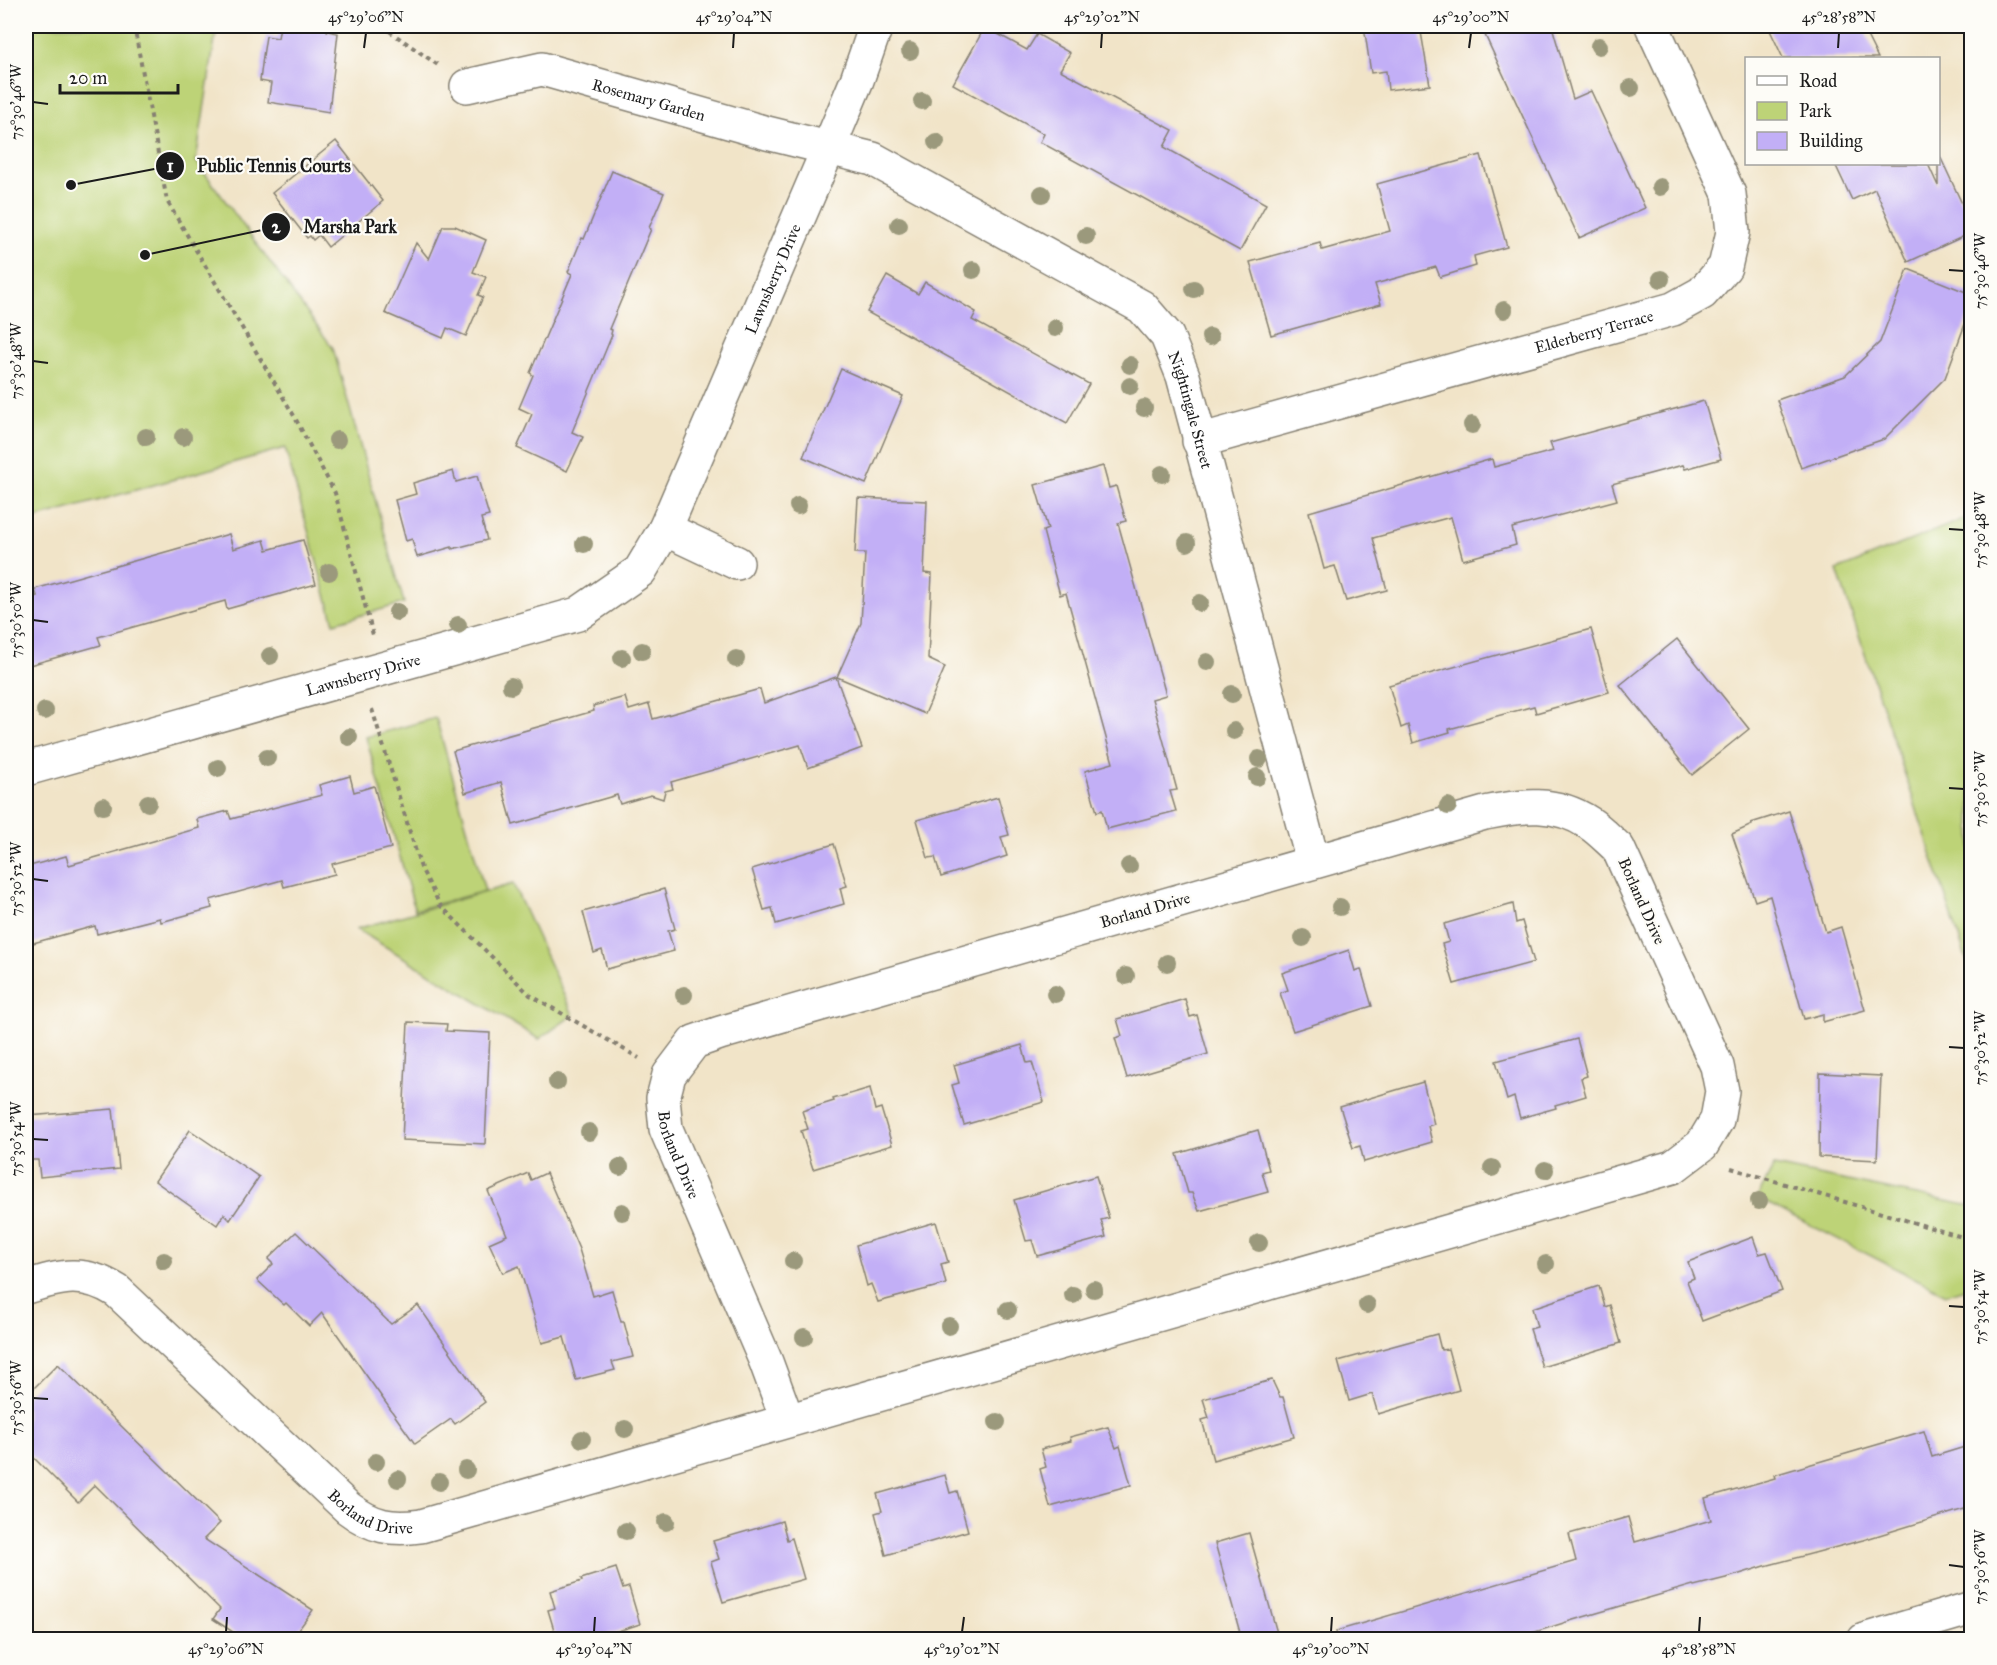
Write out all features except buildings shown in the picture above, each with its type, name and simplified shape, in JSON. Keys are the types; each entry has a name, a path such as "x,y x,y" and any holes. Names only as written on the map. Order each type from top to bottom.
{"street":[{"name":"Lawnsberry Drive","path":"26,769 578,614 640,571 665,529 829,147 857,80 876,26"},
{"name":"Elderberry Terrace","path":"1199,441 1673,309 1702,293 1725,267 1733,232 1729,194 1652,26"},
{"name":"Rosemary Garden","path":"466,86 542,69 767,133 829,147"},
{"name":"Nightingale Street","path":"829,147 873,159 1142,307 1167,336 1183,376 1313,862"},
{"path":"665,529 737,563"},
{"name":"Borland Drive","path":"26,1287 69,1276 89,1277 104,1283 117,1291 348,1508 364,1520 385,1527 422,1526 787,1419 1672,1167 1702,1145 1717,1120 1722,1091 1717,1066 1618,848 1589,823 1557,808 1519,806 1473,816 694,1042 669,1075 663,1098 666,1129 766,1362 787,1419"},
{"path":"1864,1640 1971,1608"}],"path":[{"path":"134,26 167,201 293,414 335,493 376,645"},
{"path":"382,26 466,86"},
{"path":"370,703 421,868 440,905 530,994 669,1075"},
{"path":"1702,1145 1732,1169 1971,1240"}],"green space":[{"path":"26,26 217,26 196,161 333,348 404,603 334,623 285,448 26,521"},
{"path":"1971,516 1971,973 1837,570"},
{"path":"436,718 485,891 415,910 366,737"},
{"path":"513,884 573,1015 539,1039 356,929"},
{"path":"1774,1166 1971,1206 1971,1286 1946,1294 1757,1198"}],"place":[{"name":"Public Tennis Courts","path":"71,185"},
{"name":"Marsha Park","path":"145,255"}]}
